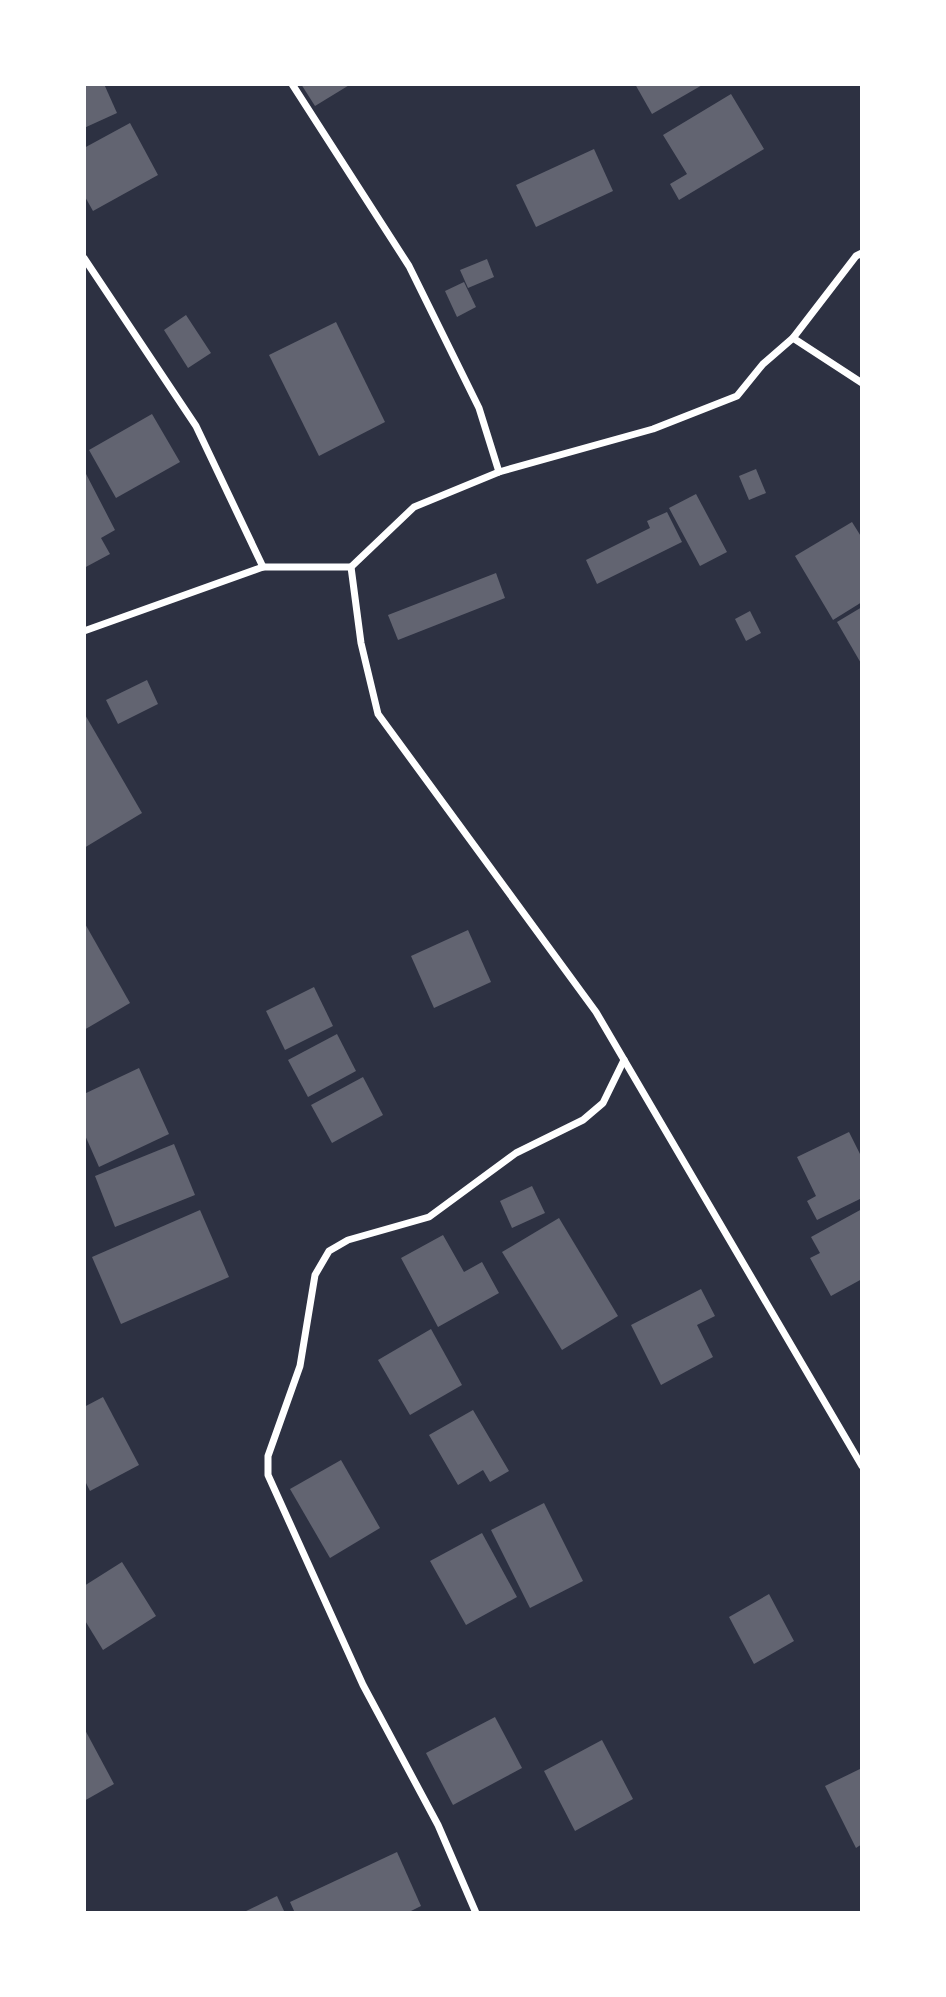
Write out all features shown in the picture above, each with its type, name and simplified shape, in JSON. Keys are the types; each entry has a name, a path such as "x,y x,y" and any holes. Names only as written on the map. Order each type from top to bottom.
{"street":[{"path":"292,84 410,266 479,408 499,472"},
{"path":"84,631 263,567 351,567 414,507 499,472 653,429 737,396 763,364 793,338 856,256 862,253"},
{"path":"84,258 196,426 263,567"},
{"path":"793,338 862,383"},
{"path":"351,567 361,643 378,714 596,1012 862,1466"},
{"path":"476,1913 438,1825 363,1685 268,1475 268,1456 300,1366 315,1275 329,1251 348,1240 429,1217 516,1153 583,1120 603,1103 624,1060"}],"building":[{"path":"84,84 104,84 117,113 84,128"},
{"path":"301,84 351,84 315,106"},
{"path":"635,84 704,84 652,114"},
{"path":"731,94 764,149 679,200 670,184 687,174 663,135"},
{"path":"130,123 158,175 93,211 84,195 84,148"},
{"path":"594,149 613,191 536,227 516,185"},
{"path":"487,259 494,277 468,288 460,270"},
{"path":"464,282 476,307 457,317 445,291"},
{"path":"186,315 211,353 188,368 164,330"},
{"path":"336,322 385,422 319,456 269,355"},
{"path":"152,414 180,462 116,498 89,450"},
{"path":"756,469 766,493 749,500 739,476"},
{"path":"84,470 115,530 101,538 110,554 84,568"},
{"path":"696,494 727,552 700,566 669,508"},
{"path":"667,512 682,542 597,584 586,560 650,528 647,521"},
{"path":"852,522 862,538 862,602 833,620 795,556"},
{"path":"496,573 505,598 398,640 388,615"},
{"path":"862,607 862,665 837,622"},
{"path":"750,611 761,633 746,641 735,619"},
{"path":"147,680 158,704 118,724 106,700"},
{"path":"84,713 142,813 84,848"},
{"path":"84,922 130,1003 84,1030"},
{"path":"468,930 491,982 434,1008 411,956"},
{"path":"314,987 333,1026 285,1050 266,1011"},
{"path":"337,1034 356,1071 308,1097 288,1060"},
{"path":"139,1068 169,1134 99,1167 84,1133 84,1094"},
{"path":"363,1077 383,1115 332,1143 311,1105"},
{"path":"849,1132 862,1158 862,1198 817,1220 807,1201 816,1196 797,1157"},
{"path":"174,1144 195,1195 115,1227 95,1176"},
{"path":"532,1186 545,1213 512,1228 500,1201"},
{"path":"862,1209 862,1279 831,1296 810,1258 820,1253 811,1237"},
{"path":"200,1210 229,1277 121,1324 92,1257"},
{"path":"559,1218 618,1316 562,1350 502,1252"},
{"path":"443,1235 464,1272 482,1262 499,1293 438,1327 401,1258"},
{"path":"701,1289 715,1316 697,1325 713,1357 661,1385 631,1325"},
{"path":"431,1329 462,1385 410,1415 378,1360"},
{"path":"103,1397 139,1465 90,1491 84,1479 84,1407"},
{"path":"473,1410 509,1471 490,1482 483,1470 458,1485 429,1435"},
{"path":"341,1460 380,1528 330,1558 290,1489"},
{"path":"544,1503 583,1581 530,1608 491,1530"},
{"path":"482,1533 517,1597 466,1625 430,1561"},
{"path":"122,1562 156,1616 103,1650 84,1619 84,1586"},
{"path":"769,1594 794,1641 754,1664 729,1617"},
{"path":"495,1717 522,1768 453,1805 426,1753"},
{"path":"84,1728 114,1784 84,1801"},
{"path":"602,1740 633,1799 575,1831 544,1771"},
{"path":"862,1768 862,1844 856,1848 825,1786"},
{"path":"397,1852 421,1906 407,1913 295,1913 290,1902"},
{"path":"277,1896 285,1913 242,1913"}]}
